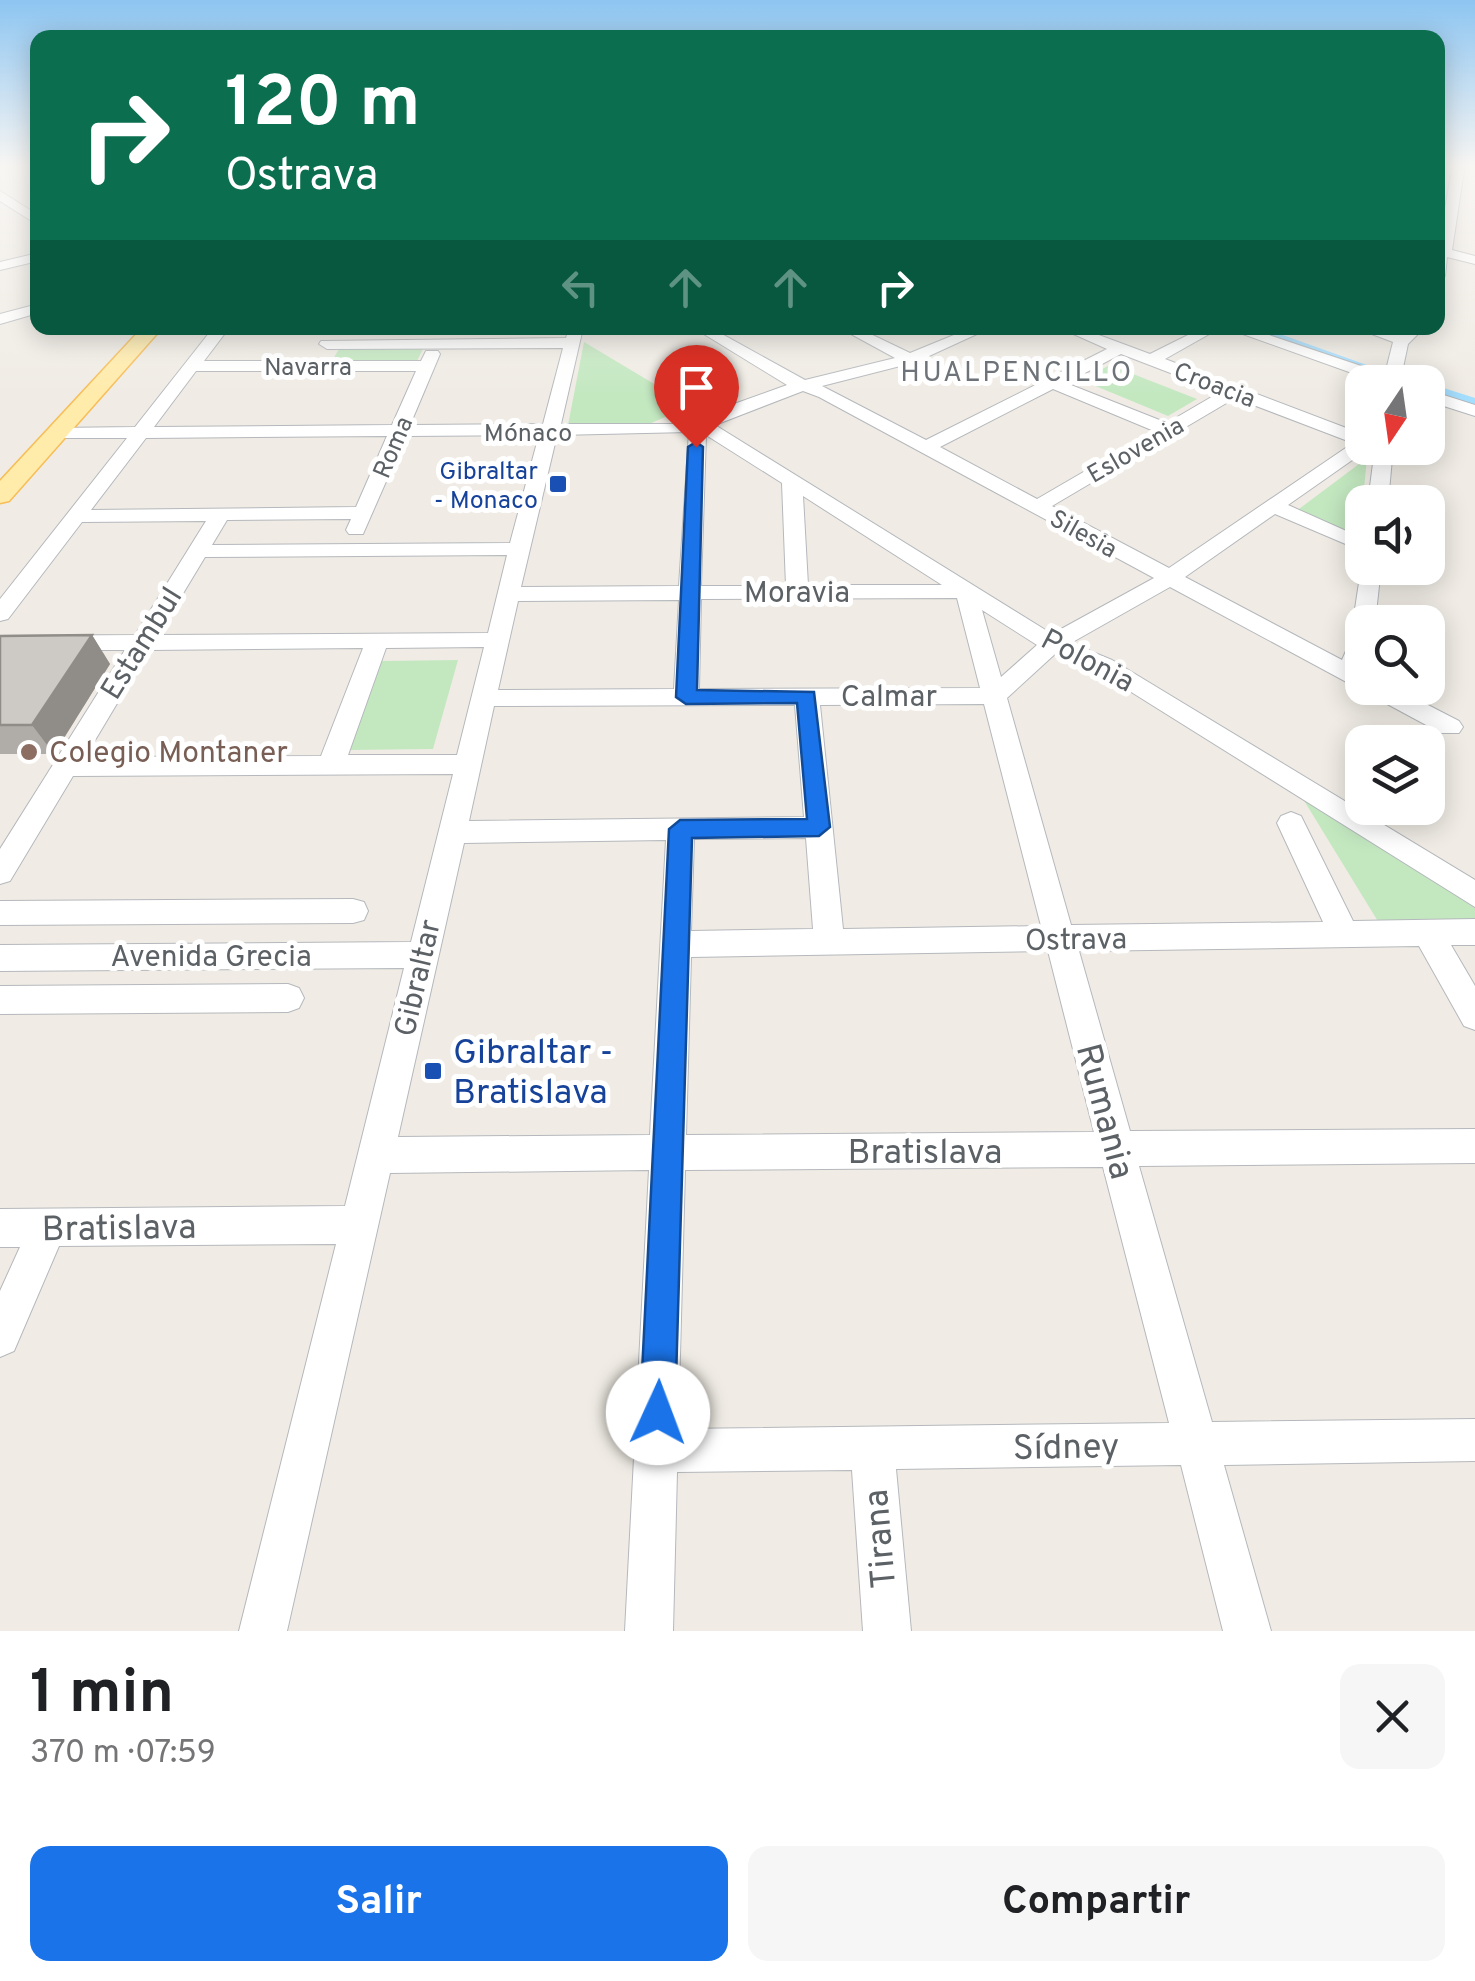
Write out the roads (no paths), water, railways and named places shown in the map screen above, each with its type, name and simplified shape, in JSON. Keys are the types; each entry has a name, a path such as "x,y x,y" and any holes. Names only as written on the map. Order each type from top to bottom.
{"main road":[{"path":"1,492 146,335"}],"street":[{"path":"1445,256 1475,263"},
{"path":"0,266 30,258"},
{"path":"0,319 30,310"},
{"path":"0,614 215,335"},
{"path":"313,366 333,335"},
{"path":"327,344 437,355 559,335"},
{"name":"Gibraltar","path":"263,1631 547,432 552,426 576,335"},
{"name":"Silesia","path":"713,335 787,379 926,447 1345,671"},
{"path":"861,335 910,359"},
{"name":"Mónaco","path":"56,433 663,431 701,424 806,385 910,359 967,335"},
{"name":"Croacia","path":"1086,335 1345,436"},
{"path":"1152,360 1199,335"},
{"path":"1254,335 1345,366"},
{"path":"1294,335 1365,358 1395,362"},
{"path":"1386,335 1402,340"},
{"path":"1395,365 1402,340 1408,335"},
{"path":"926,447 1121,348"},
{"name":"Navarra","path":"190,366 313,366 437,355"},
{"name":"Roma","path":"357,550 437,355"},
{"path":"1052,383 1168,430"},
{"name":"Eslovenia","path":"1036,507 1234,391"},
{"path":"1445,401 1475,411"},
{"path":"686,697 696,439 701,424"},
{"name":"Polonia","path":"701,424 1052,644 1104,665 1475,895"},
{"name":"Roma","path":"357,550 363,513 406,433"},
{"path":"994,696 1052,644 1168,579 1276,508 1345,456"},
{"path":"792,481 797,592"},
{"path":"1276,508 1345,538"},
{"path":"77,516 363,513"},
{"name":"Estambul","path":"0,872 220,515"},
{"path":"197,552 519,549"},
{"name":"Moravia","path":"508,594 966,591"},
{"name":"Rumania","path":"966,591 1246,1631"},
{"path":"0,643 497,640"},
{"path":"331,765 378,641"},
{"path":"807,696 829,942"},
{"name":"Calmar","path":"483,698 994,696"},
{"path":"1409,705 1450,726"},
{"path":"65,768 468,764"},
{"path":"1291,823 1344,934"},
{"path":"452,832 819,827"},
{"path":"649,1631 680,829"},
{"path":"0,913 352,911"},
{"path":"128,999 169,912"},
{"name":"Ostrava","path":"676,944 1475,932"},
{"path":"1428,934 1475,1016"},
{"name":"Avenida Grecia","path":"0,958 422,955"},
{"path":"0,1000 288,998"},
{"name":"Bratislava","path":"376,1155 1475,1146"},
{"name":"Bratislava","path":"0,1228 359,1225"},
{"path":"0,1336 48,1228"},
{"name":"Sídney","path":"656,1450 1475,1440"},
{"name":"Tirana","path":"872,1448 887,1631"}],"waterway":[{"path":"1270,335 1358,365"},
{"path":"1445,394 1475,404"}],"place":[{"name":"Gibraltar - Monaco","path":"558,484"},
{"name":"Colegio Montaner","path":"29,752"},
{"name":"Gibraltar - Bratislava","path":"433,1071"}],"district":[{"name":"HUALPENCILLO","path":"1017,371"}]}
